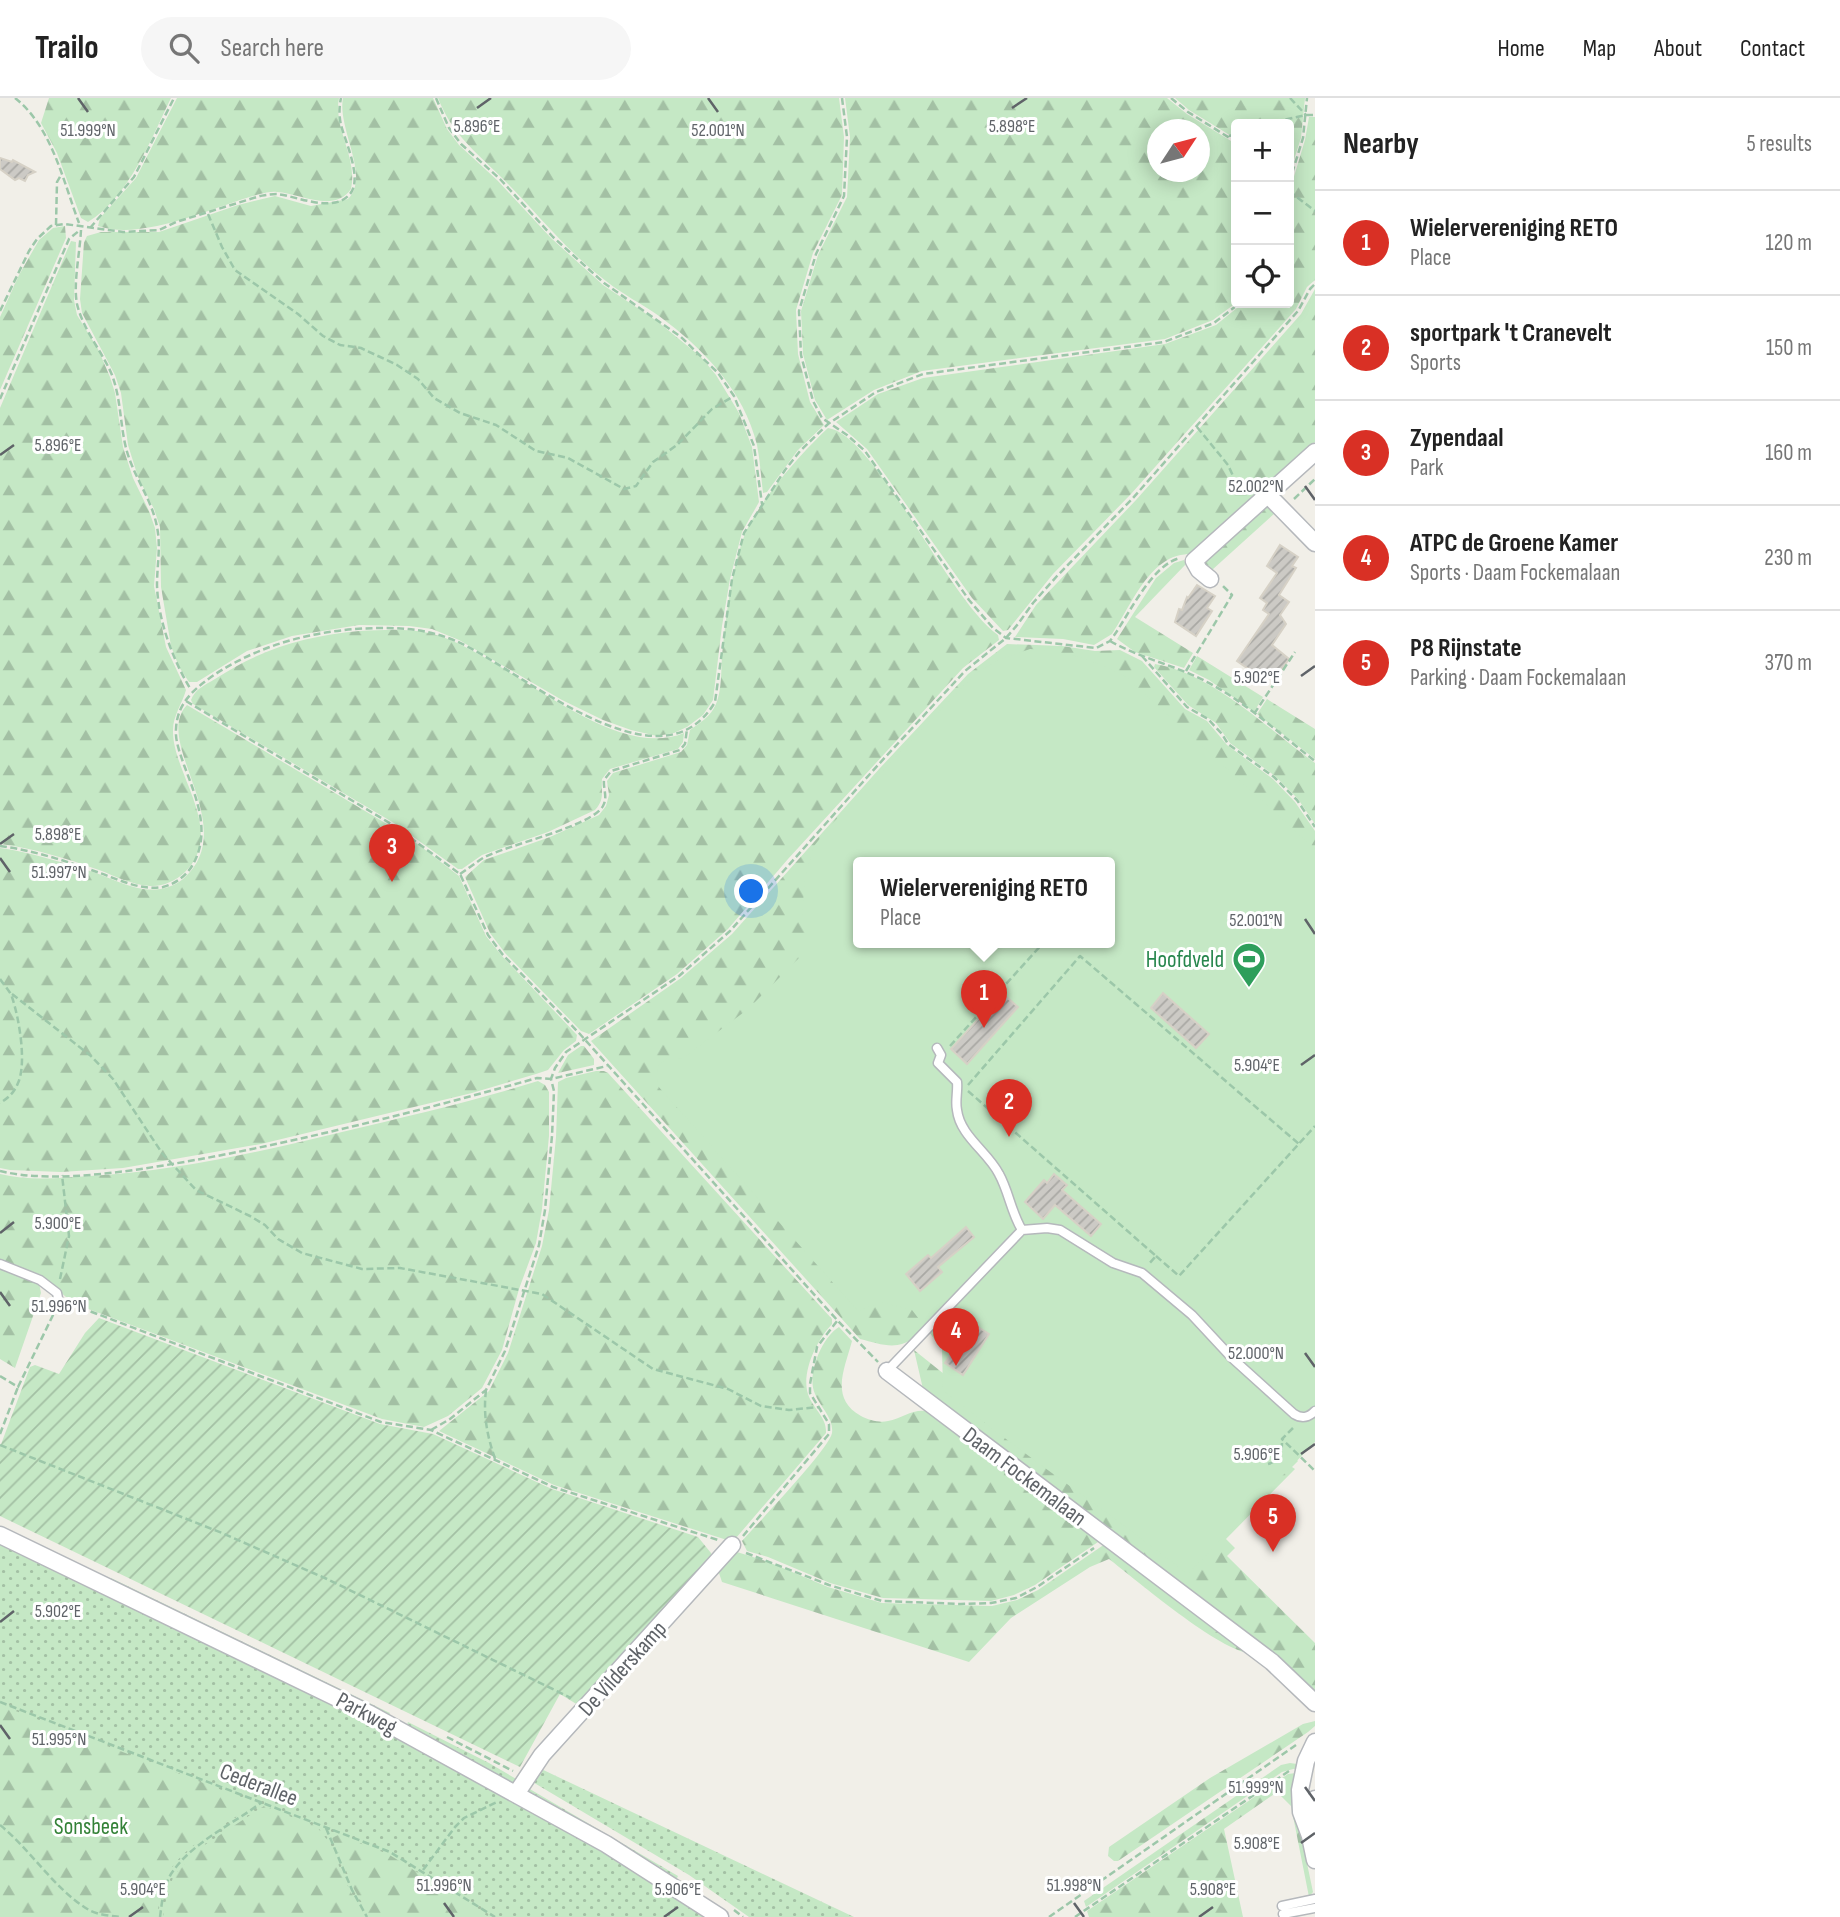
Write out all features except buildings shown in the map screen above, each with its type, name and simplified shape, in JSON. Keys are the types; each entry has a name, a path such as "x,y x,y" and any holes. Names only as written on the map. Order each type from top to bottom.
{"street":[{"path":"1210,579 1199,570 1194,561 1315,452"},
{"path":"1265,497 1315,543"},
{"name":"Daam Fockemalaan","path":"887,1371 1272,1662 1315,1703"},
{"name":"Parkweg","path":"0,1535 325,1692 606,1844 720,1917"},
{"name":"De Vilderskamp","path":"516,1794 542,1755 732,1545"},
{"path":"1315,1742 1303,1772 1315,1860"}],"lane":[{"path":"939,1051 938,1063 957,1083 956,1109 960,1121 998,1170 1022,1230"},
{"path":"887,1371 1022,1230 1047,1228 1060,1230 1113,1263 1142,1273 1192,1315 1232,1358 1294,1414 1303,1418 1315,1411"},
{"path":"0,1264 40,1280 57,1293 59,1303"},
{"path":"1315,1899 1282,1910 1315,1908"}],"path":[{"path":"15,98 24,105 42,130 80,225 76,300 79,314 100,348 118,393 125,446 158,527 157,587 169,646 177,668 191,691"},
{"path":"90,228 134,177 174,98"},
{"path":"0,311 29,251 43,232 56,225 80,225 123,232 159,230 237,202 275,194 311,203 347,197 355,182 351,153 341,124 341,98"},
{"path":"436,98 449,128 461,144 500,179 553,237 604,283 659,319 696,350 718,373 734,396 754,446 762,504"},
{"path":"842,98 847,137 844,196 816,254 799,311 801,355 813,401 822,418 865,451 969,600 993,628 1006,638 1096,648 1110,641 1153,576 1172,560 1184,558 1194,561"},
{"path":"1171,98 1188,112 1229,136"},
{"path":"1290,98 1306,114"},
{"path":"1289,182 1303,138 1307,98"},
{"path":"1286,119 1306,114 1315,115"},
{"path":"56,225 57,182 61,175"},
{"path":"1294,195 1315,211"},
{"path":"208,214 222,247 236,270 298,314 323,336 340,345 361,348 397,365 418,379 434,398 460,413 496,425 536,451 568,458 624,489 635,486 653,462 677,444 712,409 734,396"},
{"path":"0,399 69,239 80,230"},
{"path":"495,1460 487,1438 484,1408 486,1390 505,1351 539,1245 552,1136 551,1079 566,1052 679,976 730,931 956,681 1006,638 1057,576 1133,498 1298,311 1315,284"},
{"path":"0,846 66,862 138,886 167,886 179,880 197,858 201,843 197,799 175,732 177,716 191,691 249,654 293,639 359,628 410,628 431,631 458,642 602,723 656,738 675,735 705,717 715,702 732,579 744,533 800,451 828,424 876,392 923,374 1164,342 1214,323 1234,308"},
{"path":"1197,427 1228,465 1234,478 1242,486 1265,497"},
{"path":"1282,510 1315,479"},
{"path":"1186,671 1232,595 1216,580 1210,579"},
{"path":"1110,641 1208,682 1315,761"},
{"path":"1254,715 1295,652"},
{"path":"1142,656 1187,707 1208,719 1222,733 1228,744 1274,777 1290,793 1315,827"},
{"path":"185,701 393,825 460,874 488,935 503,955 585,1040 838,1321 887,1371"},
{"path":"460,874 483,858 549,835 597,813 604,805 604,780 611,771 680,750 685,744 687,729"},
{"path":"939,1051 1038,948"},
{"path":"1299,1144 1080,956 964,1090 969,1091 1179,1276 1299,1144 1315,1126"},
{"path":"0,979 12,994 91,1056 113,1079 151,1139 197,1190 250,1216 265,1225 278,1239 302,1253 362,1269 400,1268 542,1294 597,1334 653,1369 728,1389 761,1406 789,1410 819,1407"},
{"path":"0,1103 12,1094 19,1082 22,1067 12,994"},
{"path":"0,1171 62,1175 124,1171 171,1164 262,1147 537,1078 551,1079 608,1066"},
{"path":"57,1293 69,1236 62,1175"},
{"path":"1152,1261 1156,1256"},
{"path":"0,1434 18,1387 59,1303 66,1301 381,1422 431,1430 553,1486 732,1545 829,1585 882,1601 971,1604 1016,1598 1108,1538"},
{"path":"732,1545 740,1540 829,1434 829,1424 810,1393 812,1367 817,1347 838,1321"},
{"path":"0,1376 18,1387"},
{"path":"431,1430 450,1419 486,1390"},
{"path":"1268,1464 1278,1460 1282,1454 1282,1439 1293,1428"},
{"path":"1282,1439 1315,1471"},
{"path":"0,1445 222,1533 327,1579 561,1692"},
{"name":"Cederallee","path":"0,1702 390,1852 495,1917"},
{"path":"1049,1917 1284,1755"},
{"path":"1075,1917 1287,1772 1303,1772"},
{"path":"160,1917 164,1892 172,1873 198,1846 262,1802"},
{"path":"423,1870 464,1818 498,1802"},
{"path":"0,1825 67,1892 89,1910 106,1916 121,1917"},
{"path":"326,1826 352,1889 367,1917"}],"green space":[{"path":"49,98 171,98 147,149 127,183 103,211 88,222 81,218 57,153 41,123"},
{"path":"177,98 339,98 339,121 351,166 351,189 335,200 316,200 275,192 242,199 157,226 116,230 98,226 100,218 136,178"},
{"path":"343,98 433,98 447,129 459,145 498,181 551,238 603,285 657,321 701,357 716,375 739,413 752,447 759,502 742,532 730,579 713,700 703,715 687,727 657,736 603,720 562,700 459,640 432,629 409,626 359,625 292,636 247,651 197,682 189,682 179,667 171,646 161,587 160,527 138,477 128,445 121,393 115,375 82,313 80,299 84,242 87,236 101,232 159,232 238,205 275,196 311,206 348,199 356,178 344,124"},
{"path":"438,98 839,98 844,137 842,195 813,253 796,310 798,354 810,402 824,425 798,450 767,492 763,493 757,445 751,425 720,372 675,329 612,286 578,257 464,141 450,122"},
{"path":"845,98 1167,98 1195,119 1147,119 1147,182 1210,182 1210,128 1231,141 1231,307 1213,320 1165,339 922,371 874,390 827,420 815,400 803,354 801,311 818,255 847,197 850,137"},
{"path":"1175,98 1305,98 1301,138 1294,160 1294,119 1231,119 1231,136 1210,123 1210,119 1204,119"},
{"path":"1309,117 1315,117 1315,280 1307,287 1296,309 1131,494 1053,574 1008,630 1003,631 972,598 867,449 836,422 878,394 923,378 1165,344 1216,325 1237,308 1294,308 1294,176"},
{"path":"65,226 66,238 0,390 0,317 39,240 53,228"},
{"path":"71,241 76,242 74,300 77,315 98,349 110,377 123,447 155,528 157,548 154,586 166,647 186,690 173,730 180,765 200,821 201,840 196,857 184,873 159,886 137,884 63,858 0,844 0,408"},
{"path":"1315,289 1315,442 1201,549 1173,557 1151,573 1112,634 1094,645 1063,639 1015,637 1036,605 1136,500 1301,314"},
{"path":"828,428 847,437 868,458 957,589 979,617 998,635 999,640 963,668 788,859 728,929 677,974 589,1034 581,1031 505,953 490,933 465,877 484,860 550,837 599,815 606,806 609,795 607,781 613,773 681,752 687,745 690,730 708,716 718,698 730,594 745,534 760,507 782,478"},
{"path":"1261,506 1270,508 1275,513 1209,570 1204,565 1204,558"},
{"path":"1184,560 1186,564 1135,617 1193,653 1184,668 1135,652 1117,639 1156,578 1174,563"},
{"path":"403,630 429,633 458,643 589,719 622,733 654,738 684,733 683,742 678,749 610,769 602,779 601,799 595,810 548,832 482,855 458,869 394,823 193,704 191,700 204,685 267,652 302,640 359,631"},
{"path":"1007,644 1062,646 1095,651 1120,650 1142,661 1185,709 1207,721 1227,745 1273,779 1295,802 1315,831 1315,868 1205,774 814,856 853,933 853,948 861,948 1007,1237 913,1338 901,1344 881,1344 860,1339 591,1041 681,978 732,934 968,674"},
{"path":"1030,649 1069,654 1102,665 1126,677 1315,849 1315,1442 1188,1574 943,1390 942,1349 912,1310 881,1302 858,1311 657,1085 658,1066 667,1058 682,1059 748,1009 814,943 802,919 805,877 814,846 976,673 1000,659"},
{"path":"1197,656 1263,697 1254,712 1209,680 1189,670"},
{"path":"1155,664 1176,669 1219,691 1315,763 1315,824 1298,799 1275,776 1230,743 1216,723 1188,705 1154,667"},
{"path":"1267,699 1315,729 1315,759 1257,714"},
{"path":"187,705 392,827 459,876 486,936 577,1035 576,1041 564,1050 548,1070 536,1074 472,1093 261,1144 123,1168 61,1172 0,1168 0,848 47,858 143,889 165,888 183,879 199,858 204,835 201,811 180,740 179,721"},
{"path":"584,1046 594,1059 594,1065 558,1073 568,1055"},
{"path":"596,1071 608,1073 832,1319 832,1324 812,1357 806,1385 810,1399 824,1422 826,1433 736,1538 727,1540 554,1485 439,1431 489,1391 508,1353 542,1246 549,1210 558,1082"},
{"path":"538,1081 545,1085 549,1092 549,1136 542,1209 536,1243 519,1289 502,1350 482,1388 448,1416 424,1427 382,1419 83,1307 50,1283 0,1261 0,1174 22,1178 56,1178 186,1165 342,1132"},
{"path":"0,1267 39,1283 41,1293 15,1368 0,1359"},
{"path":"99,1318 380,1424 433,1434 552,1489 698,1537 711,1553 712,1563 578,1705 560,1694 520,1767 0,1516 0,1447 30,1367 35,1365 59,1374 85,1333"},
{"path":"839,1327 852,1341 842,1382 845,1400 851,1409 861,1416 881,1422 914,1412 930,1412 1099,1537 1098,1542 1035,1585 1014,1595 991,1601 883,1598 830,1583 747,1551 742,1541 806,1470 832,1433 829,1417 815,1394 813,1377 817,1357 827,1339"},
{"path":"914,1350 969,1394 1292,1455 1298,1461 1292,1467 1295,1469 1226,1539 1235,1548 1227,1556 1315,1643 1315,1694 923,1389"},
{"name":"Sonsbeek","path":"0,1541 367,1720 601,1848 709,1917 0,1917"},
{"path":"1108,1545 1252,1653 1221,1642 1201,1629 1109,1559 1090,1567 1011,1618 969,1662 722,1582 717,1567 730,1553 737,1552 828,1587 882,1603 992,1606 1017,1600 1038,1590 1102,1546"},
{"path":"111,1578 390,1713 388,1717 110,1581"},
{"name":"Sonsbeek","path":"0,1705 253,1802 253,1805 204,1837 181,1856 165,1879 157,1917 0,1917"},
{"path":"1315,1721 1315,1726 1308,1732 1118,1861 1108,1856 1109,1847 1210,1778 1303,1724"},
{"path":"408,1722 518,1780 511,1784 406,1727"},
{"path":"1297,1764 1297,1768 1282,1772 1086,1907 1084,1901 1281,1765"},
{"path":"537,1767 854,1917 749,1917 689,1875 531,1781"},
{"path":"1296,1773 1295,1806 1313,1892 1309,1897 1291,1806 1277,1792 1224,1829 1243,1917 1089,1917 1087,1911 1288,1774"},
{"path":"528,1788 678,1876 676,1880 528,1793"},
{"path":"264,1806 317,1827 328,1841 350,1891 365,1917 163,1917 174,1875 200,1848"},
{"path":"338,1835 388,1854 489,1917 370,1917 354,1889 332,1838"}],"place":[{"name":"Zypendaal","path":"392,882"},
{"name":"Hoofdveld","path":"1249,989"},
{"name":"Wielervereniging RETO","path":"984,1028"},
{"name":"sportpark 't Cranevelt","path":"1009,1137"},
{"name":"ATPC de Groene Kamer","path":"956,1366"},
{"name":"P8 Rijnstate","path":"1273,1552"}]}
